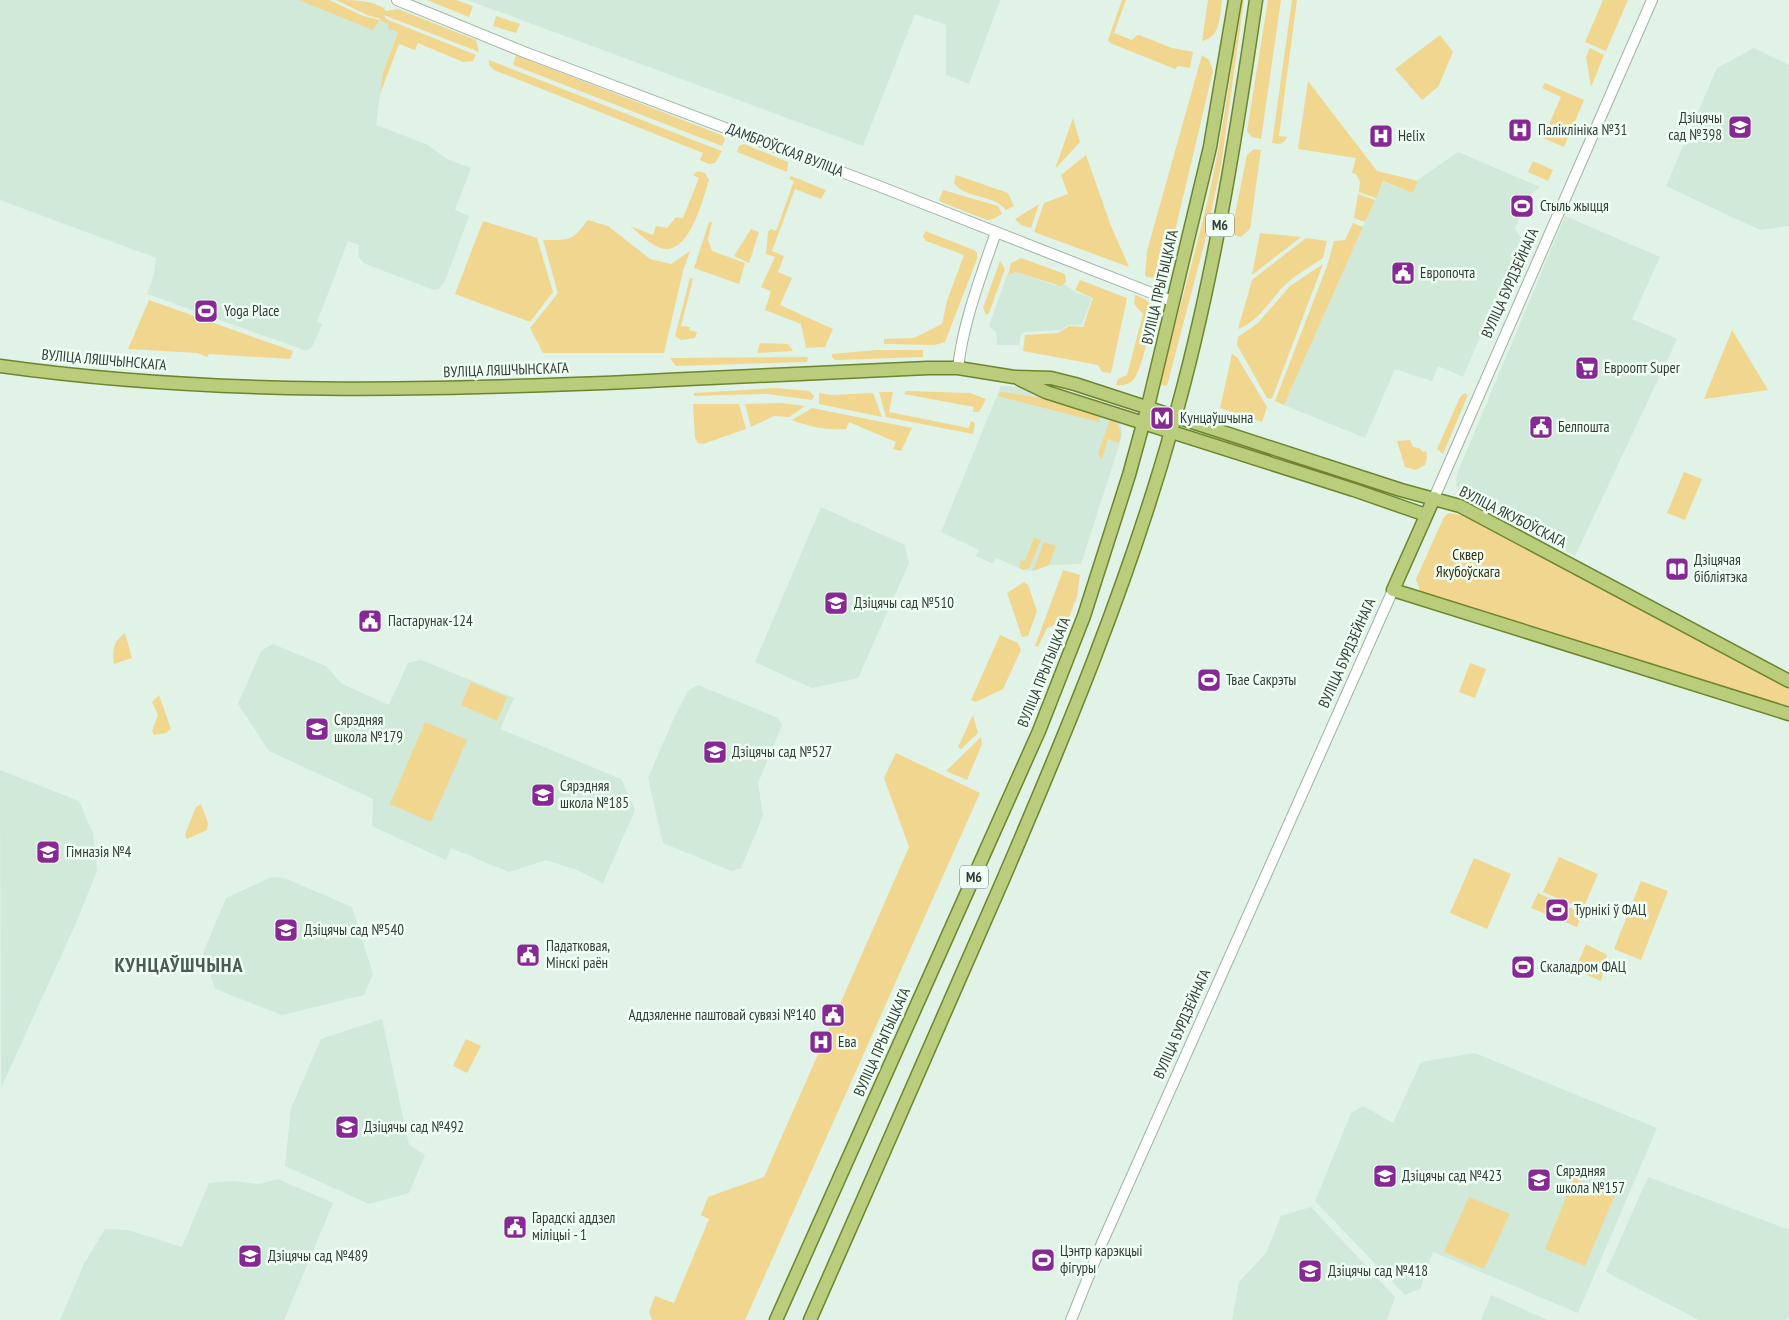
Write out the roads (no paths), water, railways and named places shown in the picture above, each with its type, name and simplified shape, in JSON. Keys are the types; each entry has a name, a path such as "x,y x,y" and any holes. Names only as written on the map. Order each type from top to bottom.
{"main road":[{"name":"ВУЛІЦА ПРЫТЫЦКАГА","path":"776,1320 1039,731 1084,616 1148,406 1210,146 1235,0"},
{"name":"М6","path":"810,1320 1062,741 1114,605 1176,415 1226,192 1256,0"},
{"name":"ВУЛІЦА ЛЯШЧЫНСКАГА","path":"0,366 45,373 196,384 414,389 958,368 1014,377 1051,378 1176,415"},
{"name":"ВУЛІЦА ЛЯШЧЫНСКАГА","path":"1014,377 1046,392 1172,431"},
{"name":"ВУЛІЦА ЯКУБОЎСКАГА","path":"1176,415 1401,490 1460,506 1789,681"},
{"path":"1172,431 1426,515"},
{"name":"ВУЛІЦА БУРДЗЕЙНАГА","path":"1393,590 1434,498"},
{"path":"1393,590 1789,714"}],"street":[{"name":"ДАМБРОЎСКАЯ ВУЛІЦА","path":"397,0 524,52 1172,301"},
{"name":"ВУЛІЦА БУРДЗЕЙНАГА","path":"1434,498 1652,0"},
{"path":"958,368 960,350 975,293 996,232"},
{"name":"ВУЛІЦА БУРДЗЕЙНАГА","path":"1071,1320 1104,1240 1393,590"}],"place":[{"name":"Дзіцячы сад №398","path":"1740,127"},
{"name":"Паліклініка №31","path":"1520,130"},
{"name":"Helix","path":"1381,136"},
{"name":"Стыль жыцця","path":"1522,206"},
{"name":"Европочта","path":"1403,273"},
{"name":"Yoga Place","path":"206,311"},
{"name":"Евроопт Super","path":"1587,368"},
{"name":"Кунцаўшчына","path":"1162,418"},
{"name":"Белпошта","path":"1541,427"},
{"name":"Дзіцячая бібліятэка","path":"1677,569"},
{"name":"Дзіцячы сад №510","path":"836,603"},
{"name":"Пастарунак-124","path":"370,621"},
{"name":"Твае Сакрэты","path":"1209,680"},
{"name":"Сярэдняя школа №179","path":"317,729"},
{"name":"Дзіцячы сад №527","path":"715,752"},
{"name":"Сярэдняя школа №185","path":"543,795"},
{"name":"Гімназія №4","path":"48,852"},
{"name":"Турнікі ў ФАЦ","path":"1557,910"},
{"name":"Дзіцячы сад №540","path":"286,930"},
{"name":"Падатковая, Мінскі раён","path":"528,955"},
{"name":"Скаладром ФАЦ","path":"1523,967"},
{"name":"Аддзяленне паштовай сувязі №140","path":"833,1015"},
{"name":"Ева","path":"821,1042"},
{"name":"Дзіцячы сад №492","path":"347,1127"},
{"name":"Дзіцячы сад №423","path":"1385,1176"},
{"name":"Сярэдняя школа №157","path":"1539,1180"},
{"name":"Гарадскі аддзел міліцыі - 1","path":"515,1227"},
{"name":"Дзіцячы сад №489","path":"250,1256"},
{"name":"Цэнтр карэкцыі фігуры","path":"1043,1260"},
{"name":"Дзіцячы сад №418","path":"1310,1271"}],"district":[{"name":"КУНЦАЎШЧЫНА","path":"179,965"}],"park label":[{"name":"Сквер Якубоўскага","path":"1468,564"}]}
